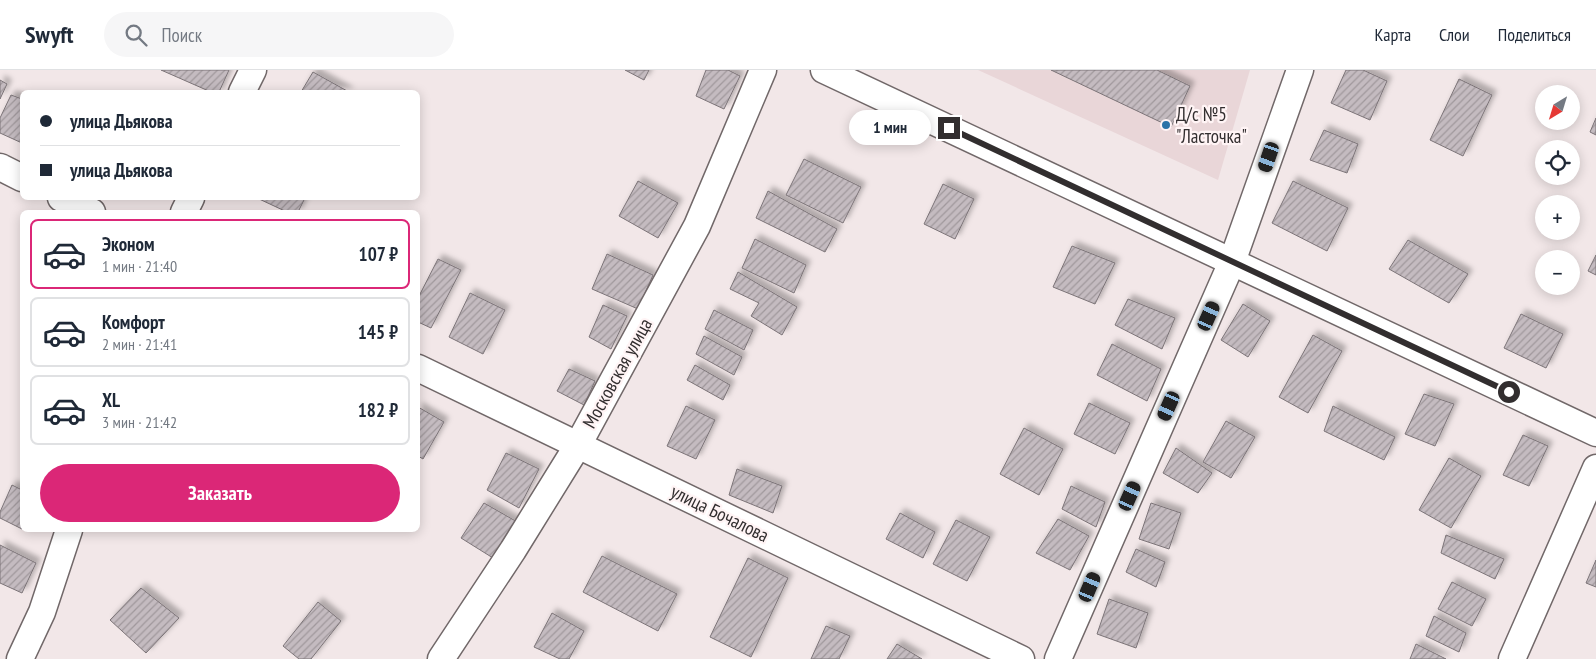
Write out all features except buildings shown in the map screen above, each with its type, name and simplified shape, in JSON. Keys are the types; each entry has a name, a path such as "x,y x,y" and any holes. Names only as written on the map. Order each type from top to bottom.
{"street":[{"path":"243,90 253,70"},
{"name":"Московская улица","path":"441,659 513,550 578,445 697,226 764,70"},
{"path":"824,70 1596,433"},
{"path":"1058,659 1232,262 1300,70"},
{"path":"0,167 20,177"},
{"path":"65,200 88,210"},
{"name":"улица Бочалова","path":"420,369 1022,659"},
{"path":"1512,659 1596,468"},
{"path":"20,659 42,612 67,532"}],"shaded area":[{"name":"Д/с №5 \"Ласточка\"","path":"978,70 1250,70 1218,180"}],"place":[{"name":"Д/с №5 \"Ласточка\"","path":"1166,125"}],"route":[{"path":"949,128 1509,392"}]}
